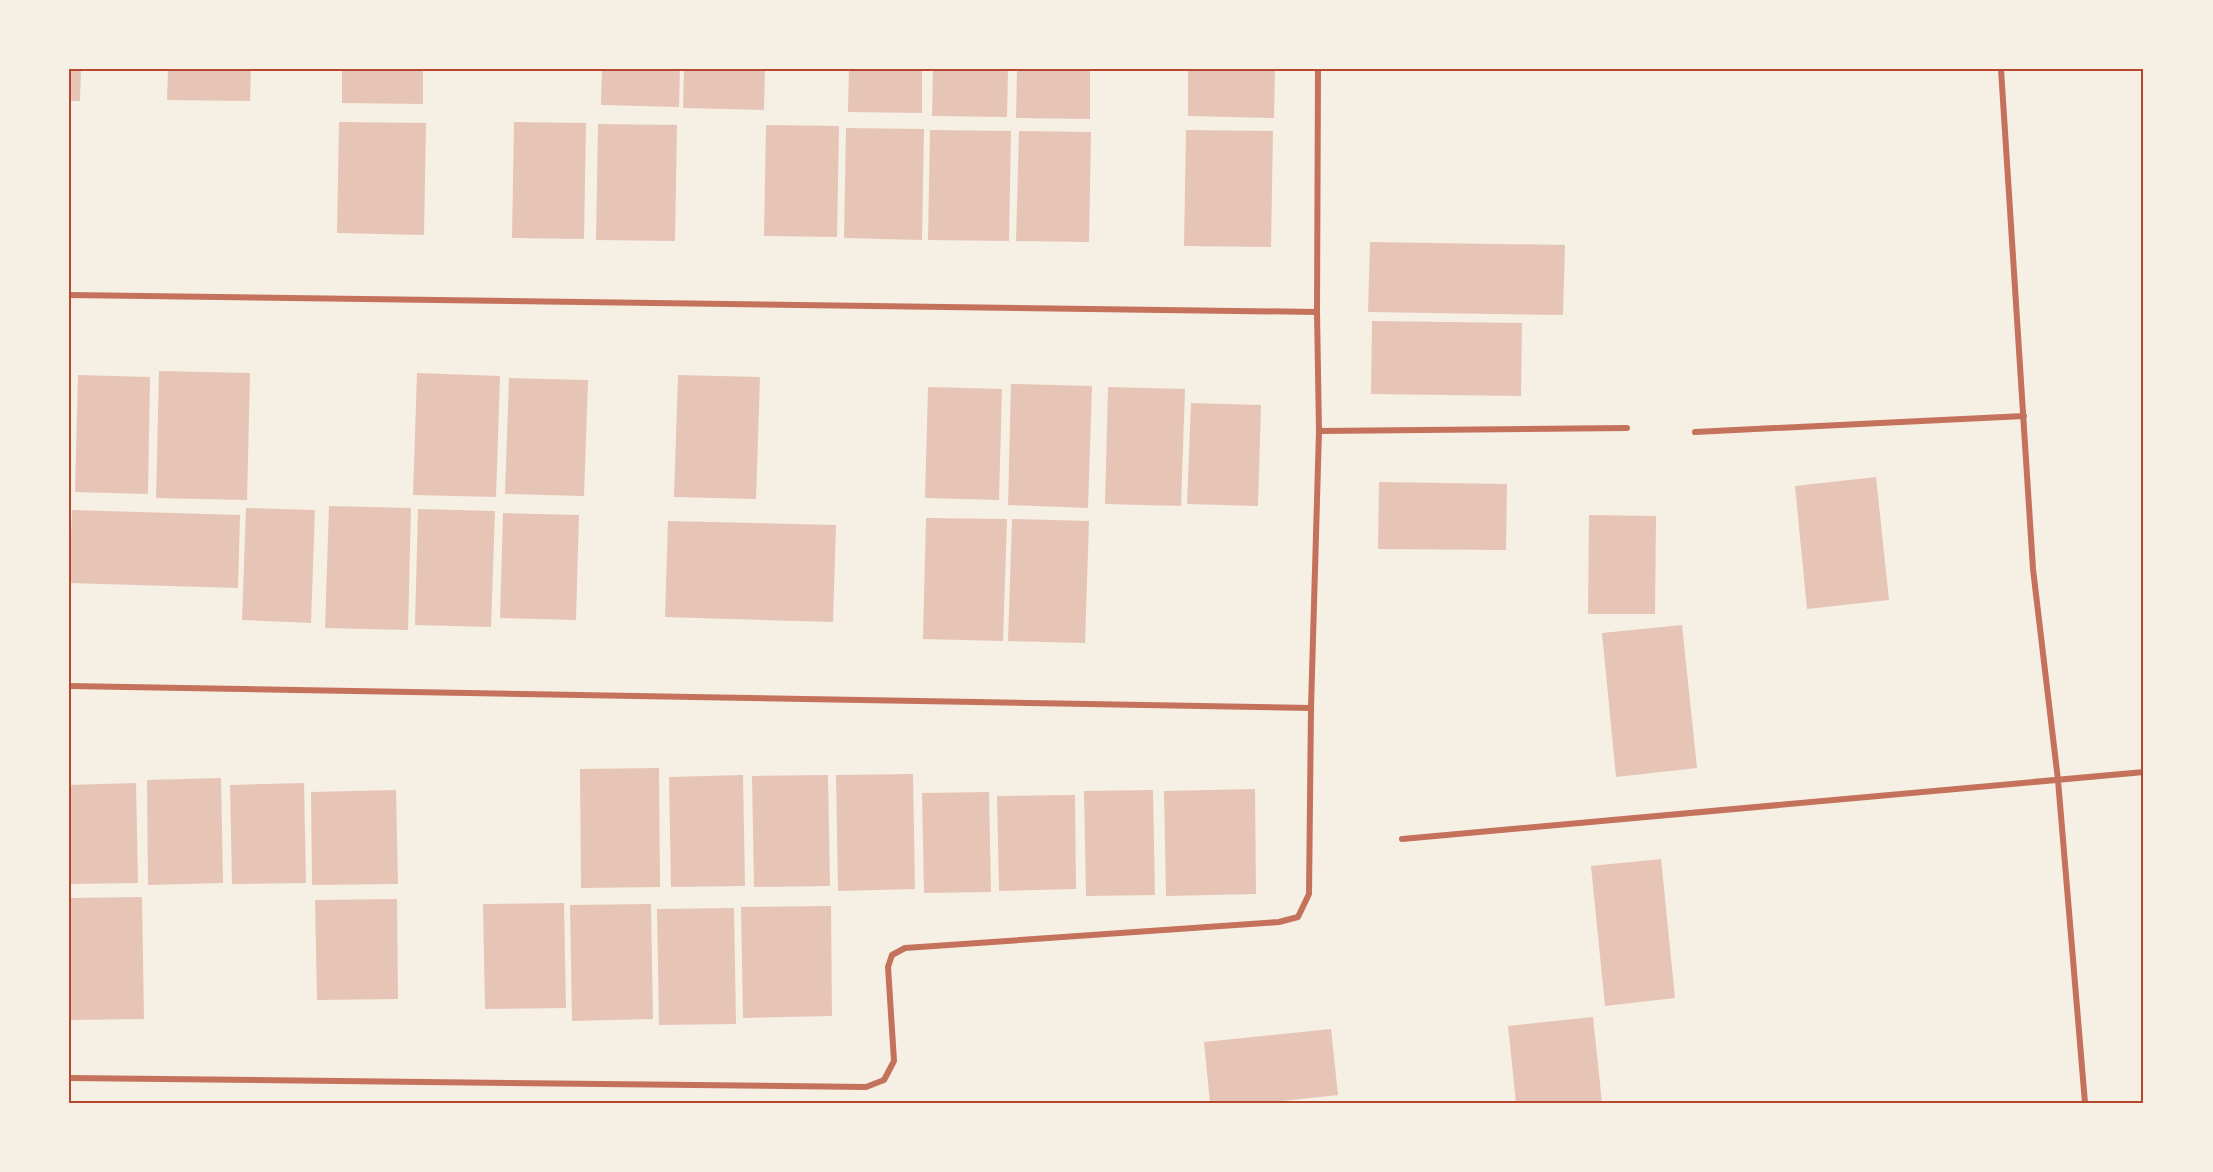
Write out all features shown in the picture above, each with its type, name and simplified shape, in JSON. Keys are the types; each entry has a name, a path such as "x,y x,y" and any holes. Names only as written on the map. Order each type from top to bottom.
{"street":[{"path":"69,1078 866,1087 884,1080 894,1061 888,967 892,955 905,948 1279,922 1298,917 1309,894 1311,708 1319,431 1318,69"},
{"path":"2001,69 2033,569 2058,780 2085,1103"},
{"path":"69,295 1317,312"},
{"path":"1695,432 2024,416"},
{"path":"1319,431 1627,428"},
{"path":"69,686 1311,708"},
{"path":"1402,839 2144,772"}],"building":[{"path":"69,69 81,69 80,101 69,101"},
{"path":"168,69 251,69 250,101 167,100"},
{"path":"342,69 423,69 423,104 342,103"},
{"path":"602,69 680,69 679,107 601,105"},
{"path":"684,69 765,69 764,110 683,108"},
{"path":"849,69 922,69 922,113 848,112"},
{"path":"933,69 1008,69 1007,117 932,116"},
{"path":"1017,69 1090,69 1090,119 1016,118"},
{"path":"1188,69 1275,69 1274,118 1188,116"},
{"path":"339,122 426,123 424,235 337,233"},
{"path":"514,122 586,123 584,239 512,238"},
{"path":"598,124 677,125 675,241 596,240"},
{"path":"766,125 839,126 837,237 764,236"},
{"path":"846,128 924,129 922,240 844,238"},
{"path":"930,130 1011,131 1009,241 928,240"},
{"path":"1186,130 1273,131 1271,247 1184,246"},
{"path":"1019,131 1091,132 1089,242 1016,241"},
{"path":"1370,242 1565,245 1563,315 1368,312"},
{"path":"1372,321 1522,323 1521,396 1371,394"},
{"path":"159,371 250,373 247,500 156,498"},
{"path":"417,373 500,376 496,497 413,495"},
{"path":"78,375 150,377 148,494 75,492"},
{"path":"678,375 760,377 756,499 674,497"},
{"path":"509,378 588,380 584,496 505,494"},
{"path":"1011,384 1092,386 1088,508 1008,505"},
{"path":"928,387 1002,389 999,500 925,498"},
{"path":"1108,387 1185,389 1181,506 1105,504"},
{"path":"1191,403 1261,405 1258,506 1187,504"},
{"path":"1876,477 1889,600 1807,609 1795,486"},
{"path":"1379,482 1507,484 1506,550 1378,549"},
{"path":"329,506 411,508 408,630 325,628"},
{"path":"246,508 315,510 311,623 242,620"},
{"path":"418,509 495,511 491,627 415,625"},
{"path":"72,510 240,515 238,588 69,583"},
{"path":"503,513 579,515 576,620 500,618"},
{"path":"1589,515 1656,516 1655,614 1588,614"},
{"path":"926,518 1007,519 1003,641 923,639"},
{"path":"1012,519 1089,521 1085,643 1008,641"},
{"path":"668,521 836,525 833,622 665,617"},
{"path":"1682,625 1697,768 1616,777 1602,633"},
{"path":"659,768 660,887 581,888 580,769"},
{"path":"913,774 915,889 838,891 836,775"},
{"path":"743,775 745,886 671,887 669,777"},
{"path":"828,775 830,886 754,887 752,776"},
{"path":"221,778 223,883 148,885 147,780"},
{"path":"136,783 138,883 70,884 69,785"},
{"path":"304,783 306,883 232,884 230,785"},
{"path":"1255,789 1256,894 1166,896 1164,791"},
{"path":"396,790 398,884 312,885 311,792"},
{"path":"1153,790 1155,895 1086,896 1084,791"},
{"path":"989,792 991,892 924,893 922,793"},
{"path":"1075,795 1076,889 999,891 997,796"},
{"path":"1661,859 1675,998 1605,1006 1591,866"},
{"path":"142,897 144,1019 69,1020 69,898"},
{"path":"397,899 398,999 317,1000 315,900"},
{"path":"564,903 566,1008 485,1009 483,904"},
{"path":"651,904 653,1019 572,1021 570,905"},
{"path":"831,906 832,1016 743,1018 741,907"},
{"path":"734,908 736,1024 659,1025 657,909"},
{"path":"1593,1017 1602,1103 1516,1103 1508,1026"},
{"path":"1331,1029 1338,1095 1262,1103 1210,1103 1204,1042"}]}
